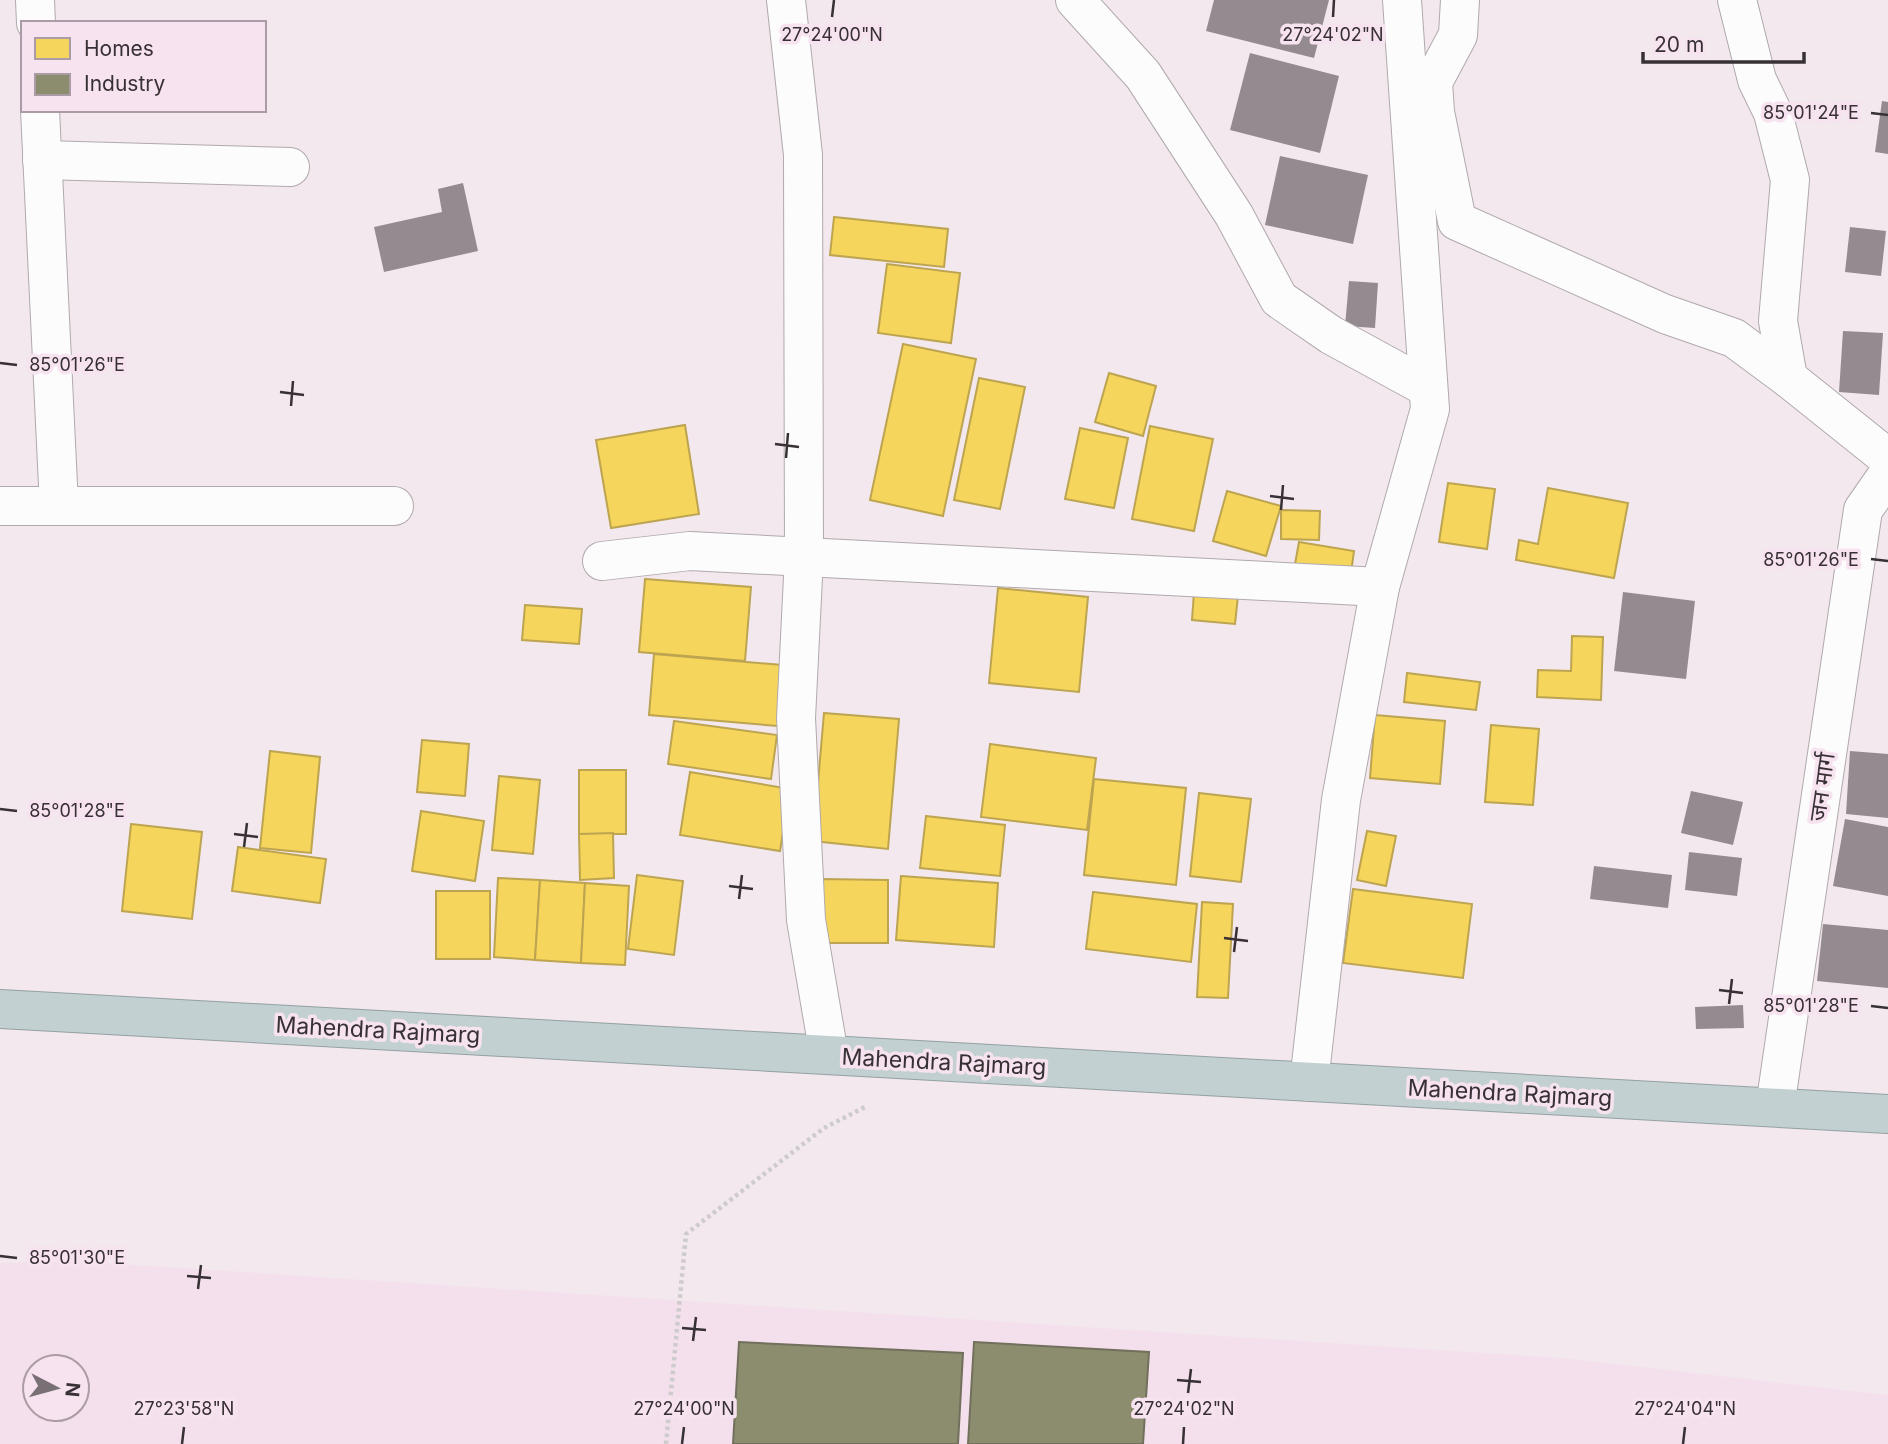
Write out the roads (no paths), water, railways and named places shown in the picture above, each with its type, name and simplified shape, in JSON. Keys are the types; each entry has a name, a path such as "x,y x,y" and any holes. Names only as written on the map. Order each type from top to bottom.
{"highway":[{"name":"Mahendra Rajmarg","path":"0,1009 1888,1114"}],"street":[{"path":"35,0 36,21"},
{"path":"786,0 803,155 804,557 796,718 806,920 829,1055"},
{"path":"1075,0 1143,75 1234,215 1279,299 1331,335 1428,388"},
{"path":"1308,1082 1341,800 1380,587 1430,409 1402,0"},
{"path":"1460,0 1458,35 1433,82 1435,112 1457,221 1665,314 1734,338 1888,458"},
{"path":"1737,0 1757,80 1773,113 1790,180 1778,321 1788,378"},
{"path":"40,112 59,506"},
{"path":"43,160 290,167"},
{"name":"जन मार्ग","path":"1775,1107 1863,510 1888,474"},
{"path":"0,506 394,506"},
{"path":"602,561 690,551 1380,587"}]}
